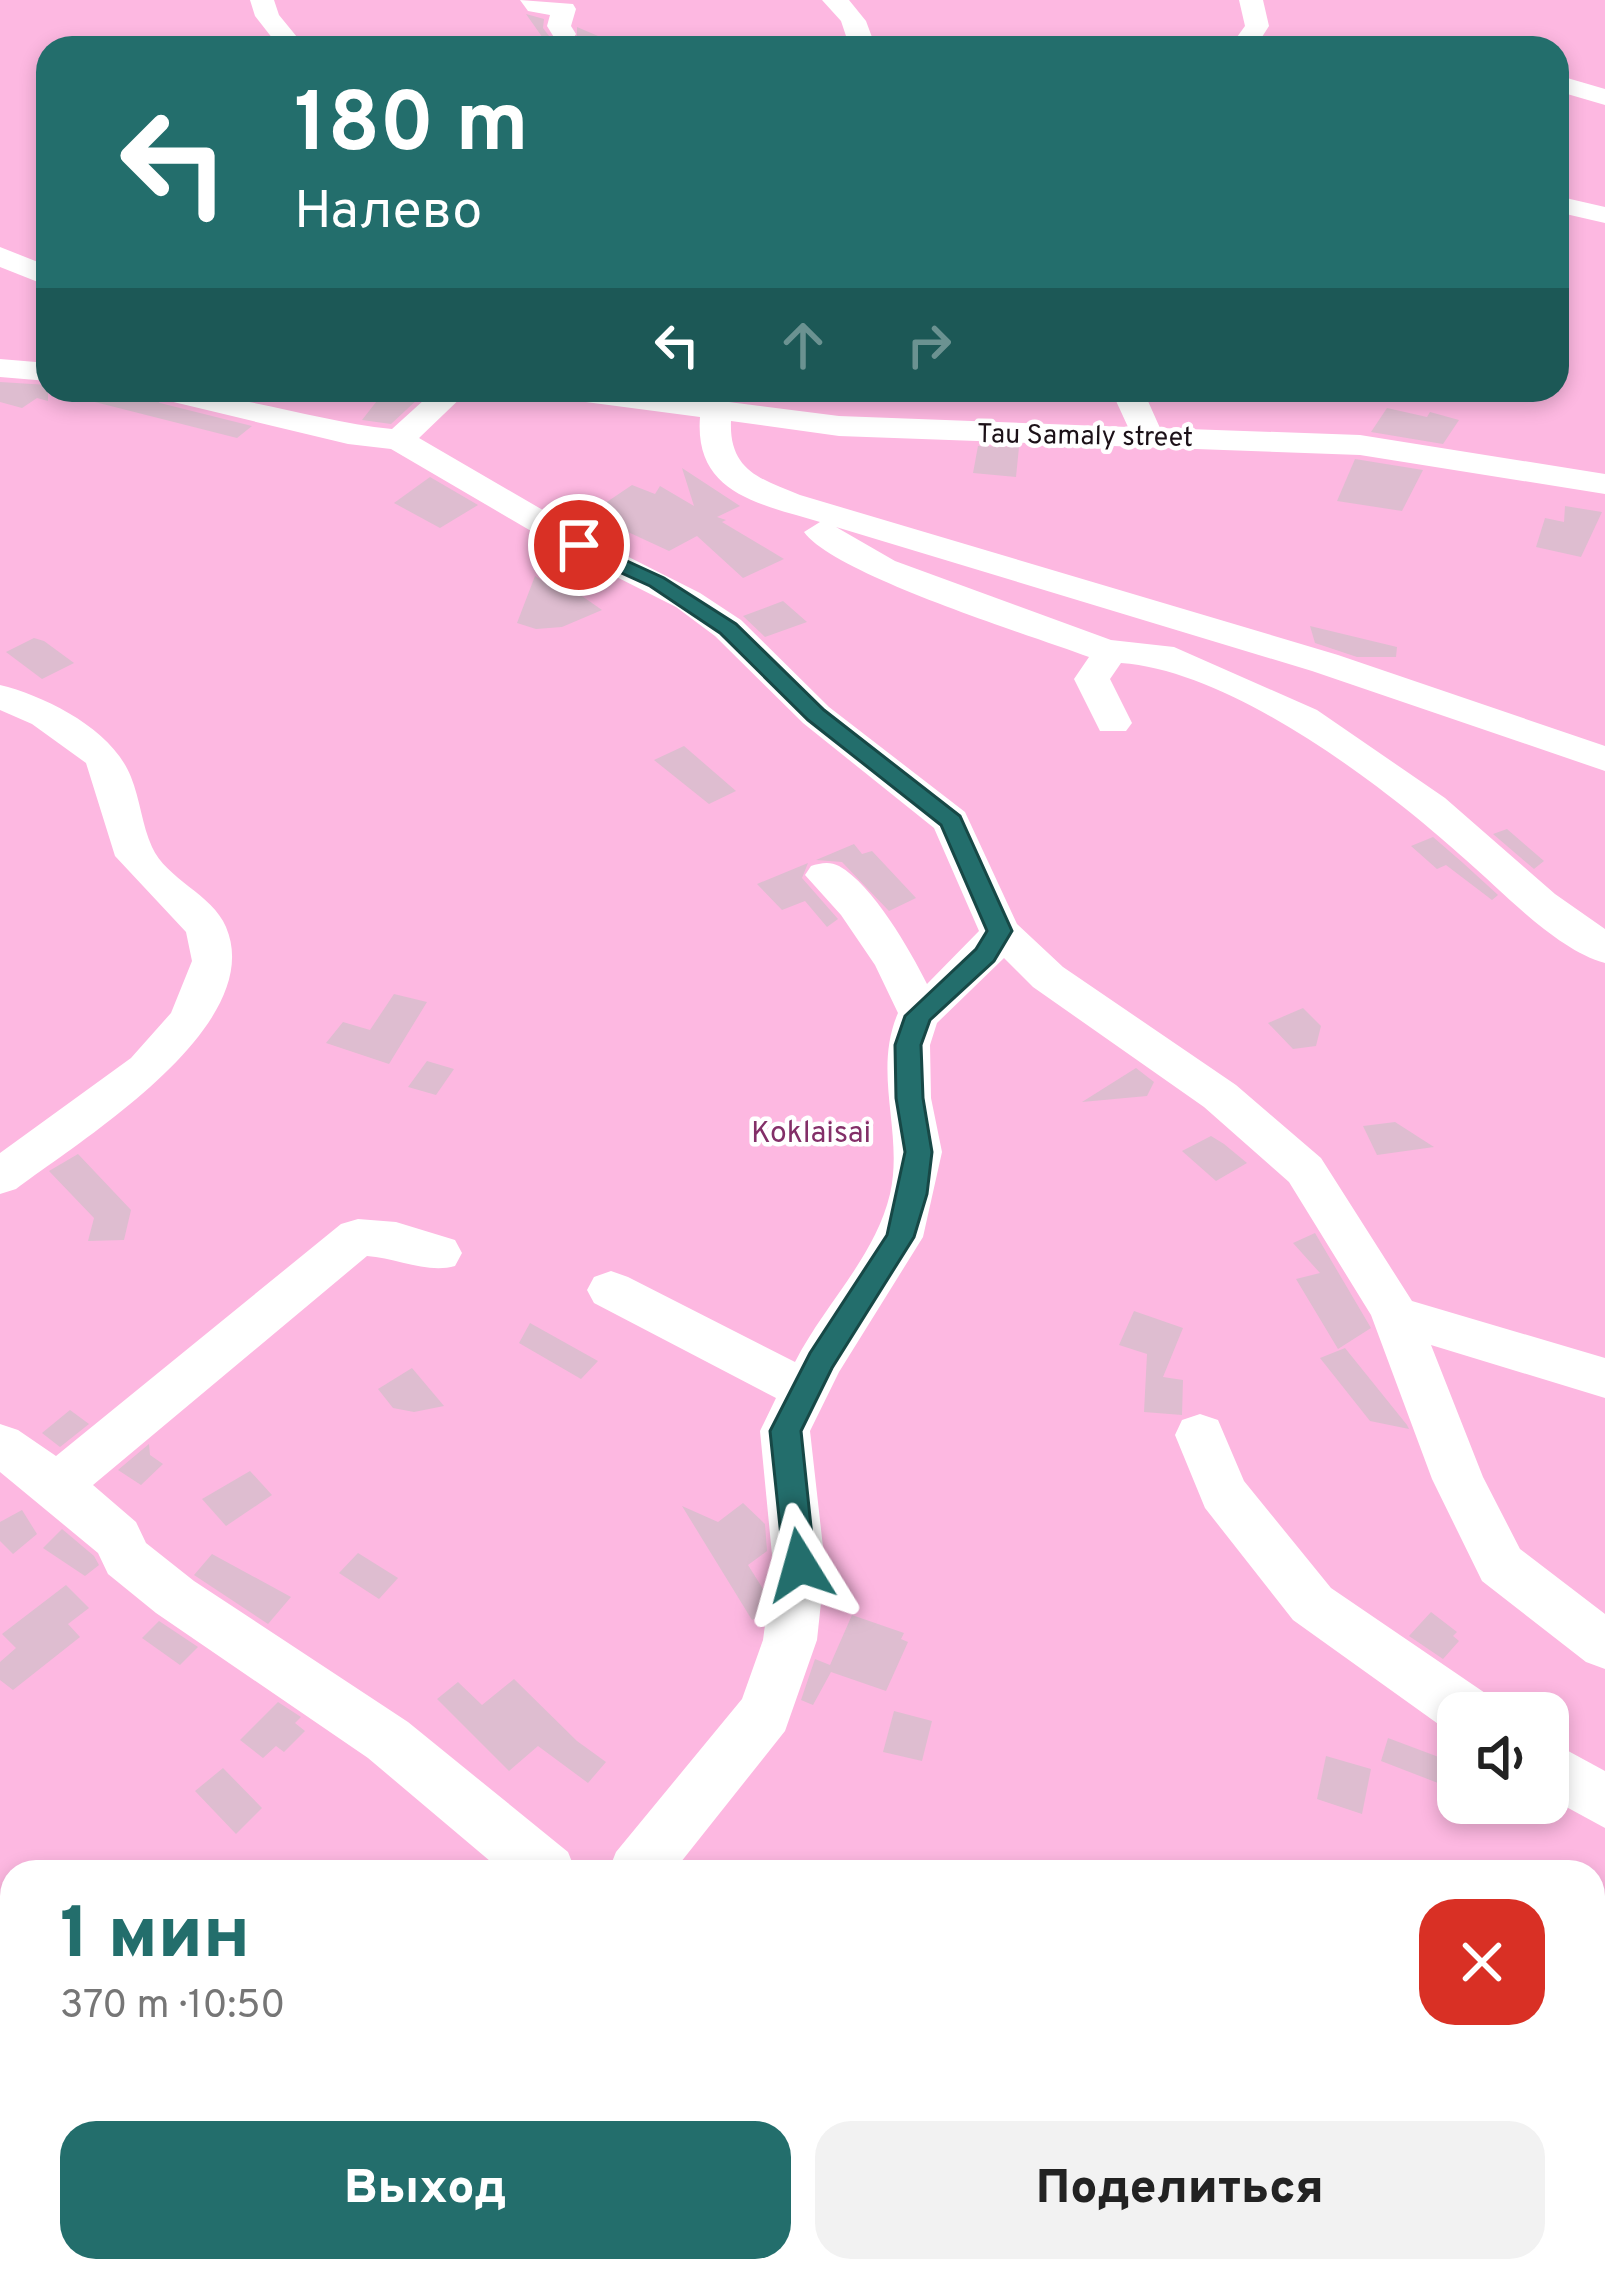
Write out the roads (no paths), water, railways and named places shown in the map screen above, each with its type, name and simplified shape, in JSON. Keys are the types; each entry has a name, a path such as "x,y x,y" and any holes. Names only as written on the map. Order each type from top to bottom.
{"street":[{"path":"262,0 267,16 283,36"},
{"path":"532,0 537,6 564,9 559,21 564,34"},
{"path":"834,0 848,12 861,36"},
{"path":"1250,36 1257,26 1251,0"},
{"path":"1569,86 1605,97"},
{"path":"1569,207 1605,215"},
{"path":"0,256 36,272"},
{"path":"1,290 36,296"},
{"path":"0,368 36,371"},
{"path":"212,402 348,434 399,440 579,545 657,582 728,628 816,715 951,821 1001,948 1220,1096 1305,1170 1344,1225 1395,1315 1457,1479 1501,1565 1605,1645"},
{"path":"399,440 440,402"},
{"name":"Tau Samaly street","path":"679,402 716,412 912,431 1360,445 1605,484"},
{"path":"1132,402 1148,436"},
{"path":"716,412 714,432 722,470 736,481 788,502 1325,663 1605,759"},
{"path":"788,502 828,538 883,568 1111,651 1161,655 1304,718 1431,807 1541,904 1605,949"},
{"path":"828,538 836,556 865,586"},
{"path":"1111,651 1092,680 1113,722"},
{"path":"0,696 45,716 101,756 111,773 135,856 206,928 213,961 190,1020 146,1069 0,1177"},
{"path":"825,875 868,924 920,1014"},
{"path":"648,1860 765,1713 790,1640 800,1565 785,1431 805,1390 900,1237 907,1216 919,1152 909,1098 908,1045 920,1014 1001,948"},
{"path":"57,1485 358,1237 396,1240 439,1253"},
{"path":"611,1290 805,1390"},
{"path":"1395,1315 1605,1378"},
{"path":"1201,1435 1223,1493 1312,1604 1438,1692"},
{"path":"0,1445 57,1485 118,1538 127,1558 175,1597 388,1740 533,1860"},
{"path":"1569,1779 1605,1802"}],"park label":[{"name":"Koklaisai","path":"811,1132"}]}
